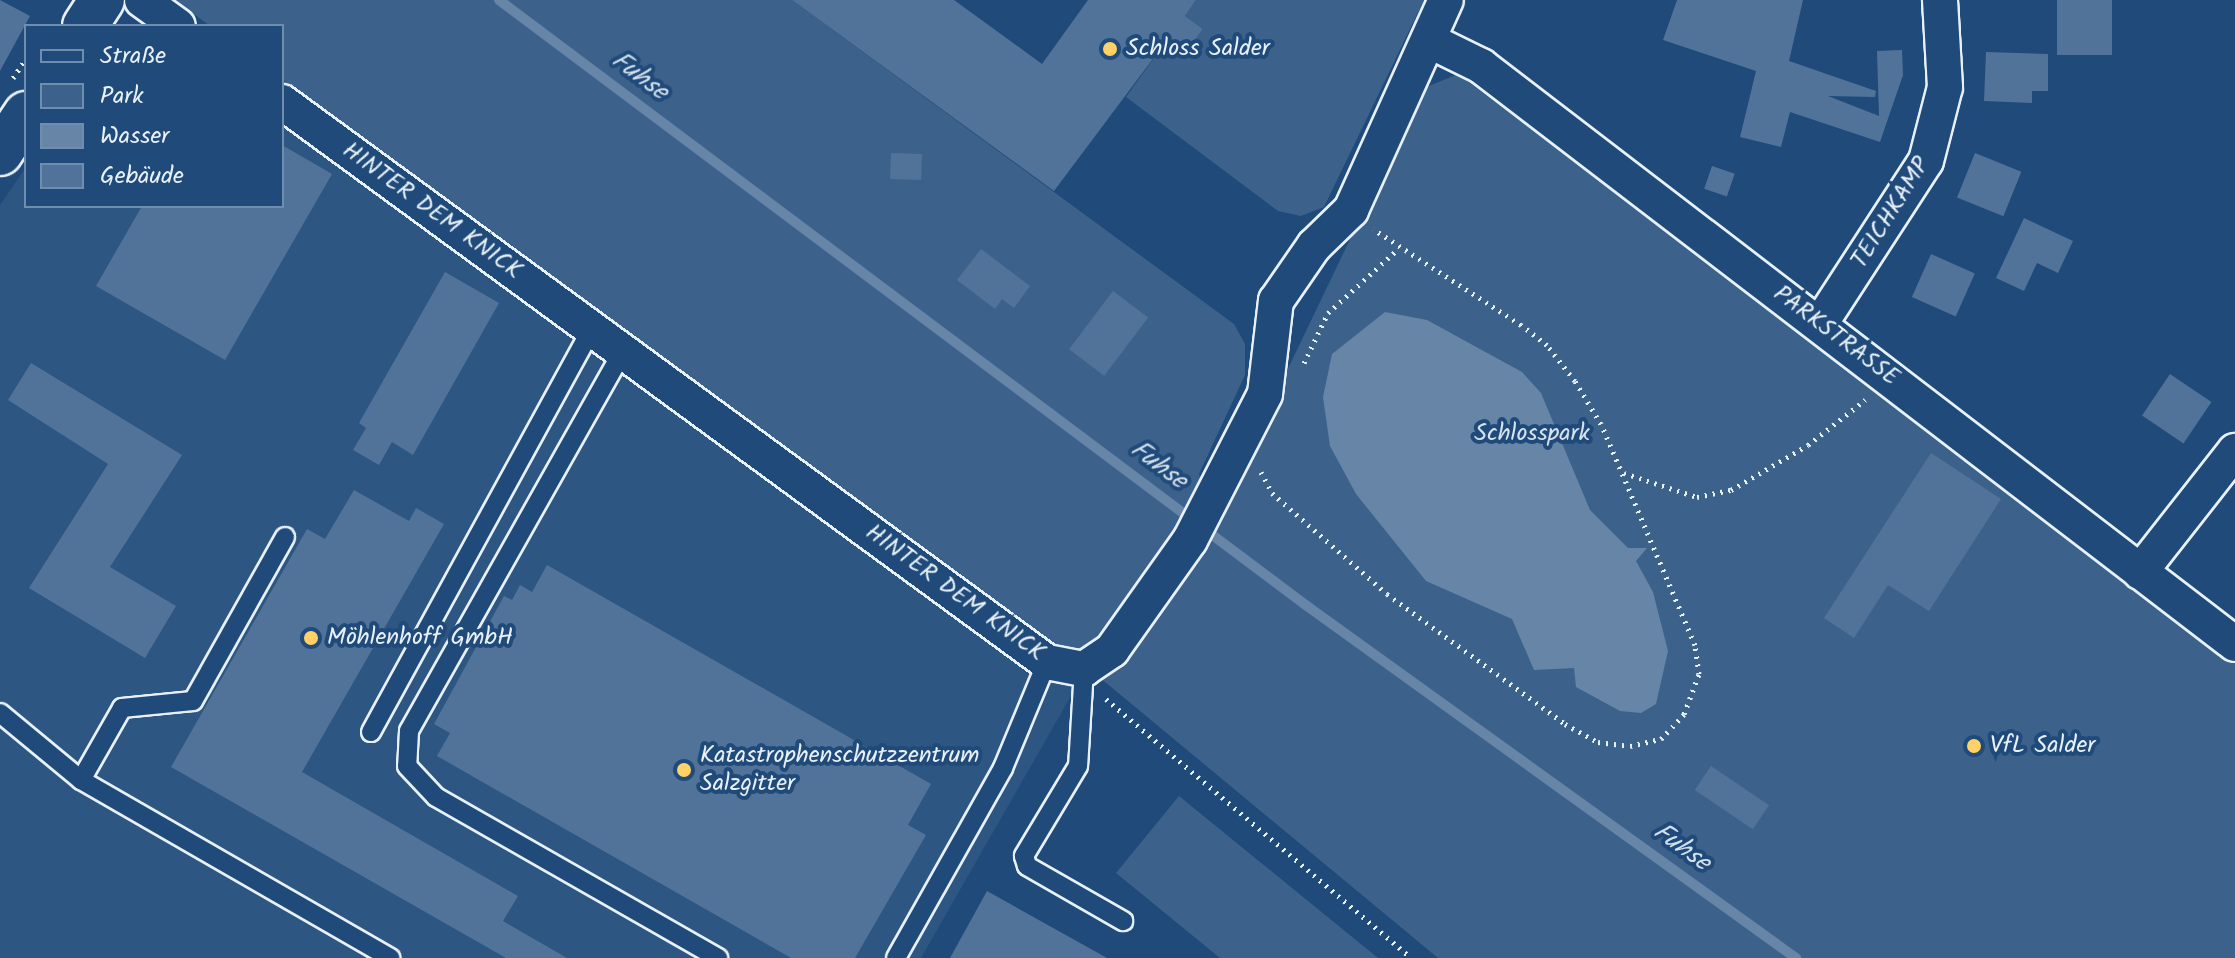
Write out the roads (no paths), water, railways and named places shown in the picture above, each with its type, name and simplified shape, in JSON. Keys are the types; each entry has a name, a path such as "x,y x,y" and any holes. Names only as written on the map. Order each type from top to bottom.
{"main road":[{"path":"86,24 102,0"},
{"path":"0,153 24,117"}],"street":[{"path":"142,0 175,24"},
{"path":"1084,669 1112,650 1190,540 1265,394 1276,301 1314,246 1351,210 1446,0"},
{"name":"TEICHKAMP","path":"1820,324 1926,161 1945,87 1940,0"},
{"name":"PARKSTRASSE","path":"1430,41 1481,66 2235,644"},
{"name":"HINTER DEM KNICK","path":"284,103 1047,662 1084,669"},
{"path":"2140,572 2235,451"}],"lane":[{"path":"371,732 592,328"},
{"path":"623,351 409,731 407,766 436,797 718,958"},
{"path":"81,780 122,708 193,701 285,537"},
{"path":"896,958 1003,768 1047,662"},
{"path":"1084,669 1078,766 1024,856 1027,866 1123,921"},
{"path":"0,713 81,780 391,958"}],"water":[{"path":"1385,312 1427,320 1522,372 1541,393 1590,510 1628,548 1647,548 1636,561 1653,592 1668,651 1656,704 1641,713 1620,711 1576,687 1574,668 1534,670 1512,619 1426,581 1356,494 1330,446 1323,397 1332,354"}],"waterway":[{"name":"Fuhse","path":"499,0 1307,606 1796,958"}],"place":[{"name":"Schloss Salder","path":"1110,49"},
{"name":"Möhlenhoff GmbH","path":"311,638"},
{"name":"VfL Salder","path":"1974,746"},
{"name":"Katastrophenschutzzentrum Salzgitter","path":"684,770"}],"park label":[{"name":"Schlosspark","path":"1532,434"}]}
